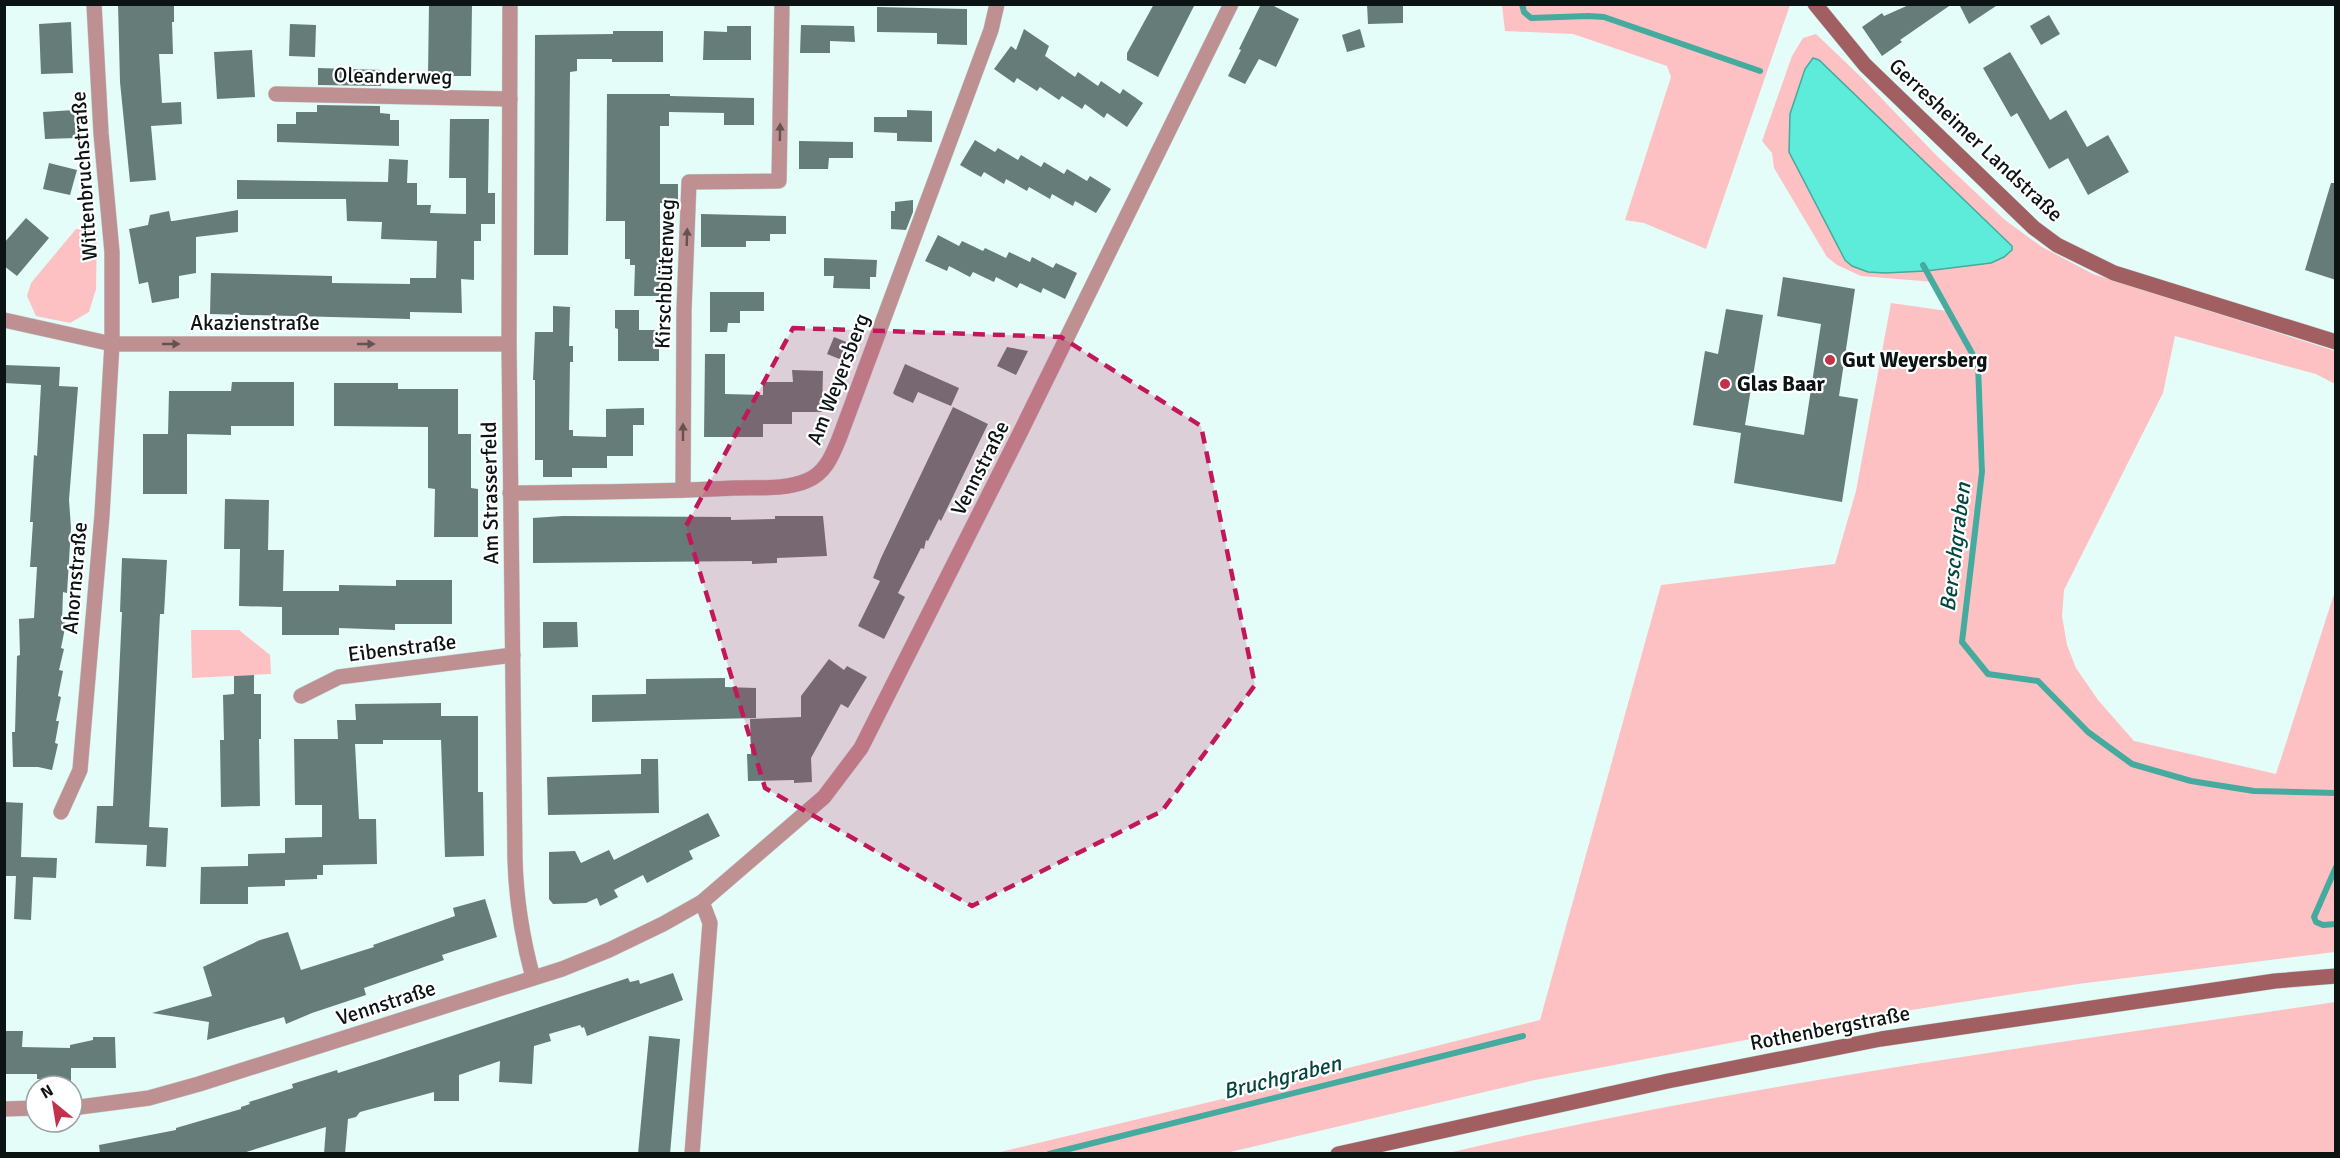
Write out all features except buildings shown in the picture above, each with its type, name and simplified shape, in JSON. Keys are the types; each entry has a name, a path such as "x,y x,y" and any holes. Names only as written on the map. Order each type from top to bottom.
{"main road":[{"name":"Gerresheimer Landstraße","path":"1815,4 1865,65 2026,221 2057,245 2114,273 2336,342"},
{"name":"Rothenbergstraße","path":"1338,1154 1668,1081 1881,1039 2275,981 2336,976"}],"street":[{"name":"Wittenbruchstraße","path":"94,4 101,133 112,252 112,344"},
{"name":"Am Strasserfeld","path":"510,4 509,344 516,902 525,950 534,978"},
{"name":"Kirschblütenweg","path":"683,490 684,310 689,182 779,182 782,4"},
{"name":"Am Weyersberg","path":"510,493 683,490 787,485 806,481 822,471 832,458 991,30 998,4"},
{"name":"Vennstraße","path":"84,1106 149,1098 199,1084 534,978 609,950 702,902 824,797 861,748 1019,435 1231,4"},
{"name":"Oleanderweg","path":"276,94 510,99"},
{"name":"Akazienstraße","path":"4,320 112,344 509,344"},
{"name":"Ahornstraße","path":"61,812 80,770 102,515 112,344"},
{"name":"Eibenstraße","path":"301,696 339,677 513,655"},
{"path":"692,1154 710,922 702,902"},
{"path":"4,1109 24,1108"}],"highlighted area":[{"path":"793,328 1061,337 1201,426 1255,685 1162,811 972,906 765,788 686,526"}],"shaded area":[{"path":"1502,5 1790,5 1706,249 1644,223 1625,220 1671,77 1667,66 1573,34 1505,31"},
{"path":"1816,34 1937,156 2005,220 2042,247 2093,274 2335,351 2335,384 2316,374 2175,336 2163,393 2064,590 2062,616 2067,645 2076,668 2098,700 2134,741 2276,774 2335,591 2335,952 2078,984 1873,1016 1535,1080 1226,1153 992,1154 1540,1020 1661,585 1835,564 1856,491 1891,303 1947,311 1977,365 1980,474 1962,642 1985,472 1981,364 1934,282 1861,276 1837,265 1827,257 1774,168 1772,153 1762,141 1792,56 1803,38","holes":["1813,59 1819,60 2012,246 2004,257 1845,260 1789,152 1790,114"]},
{"path":"1813,58 1819,60 2012,246 2012,250 1991,263 1926,271 1868,272 1852,266 1845,260 1789,152 1790,114 1805,69"},
{"path":"76,229 97,229 96,289 89,312 70,323 36,316 27,296 31,283"},
{"path":"191,630 239,630 270,655 271,674 192,678"},
{"path":"2335,1002 2335,1153 1448,1153 1669,1106 1890,1068"}],"waterway":[{"name":"Berschgraben","path":"1522,4 1524,12 1531,18 1604,17 1760,71"},
{"name":"Berschgraben","path":"1923,265 1978,364 1982,472 1962,642 1988,674 2038,681 2088,732 2132,764 2191,781 2254,791 2336,793"},
{"name":"Berschgraben","path":"2336,867 2314,917 2316,922 2323,925 2336,924"},
{"name":"Bruchgraben","path":"1049,1154 1523,1036"}],"place":[{"name":"Gut Weyersberg","path":"1830,360"},
{"name":"Glas Baar","path":"1725,384"}]}
